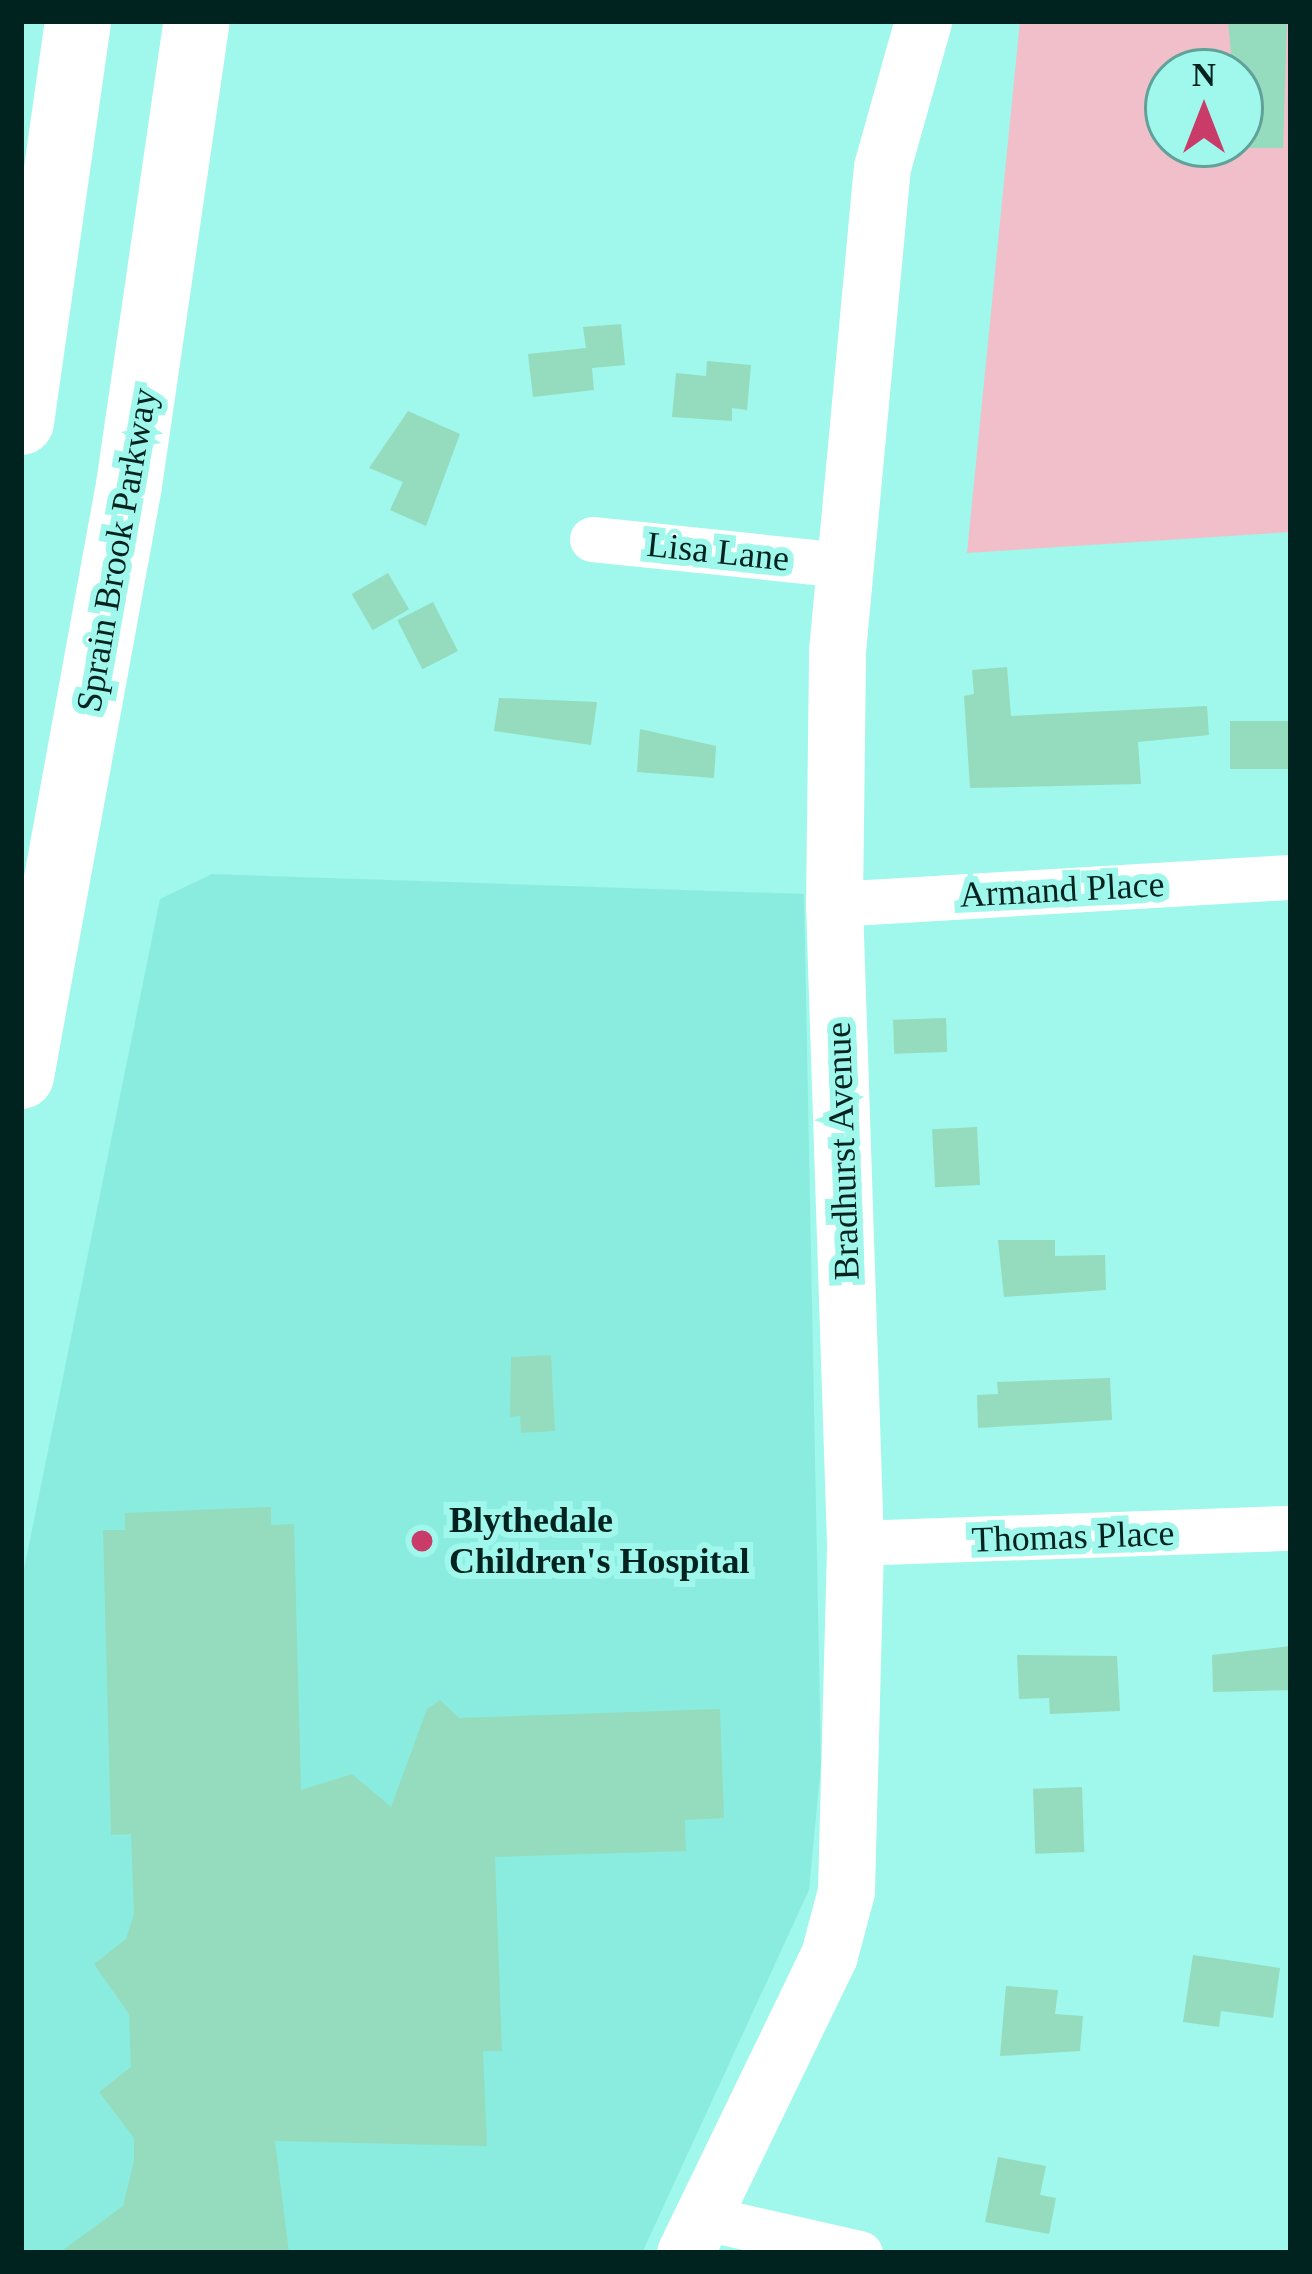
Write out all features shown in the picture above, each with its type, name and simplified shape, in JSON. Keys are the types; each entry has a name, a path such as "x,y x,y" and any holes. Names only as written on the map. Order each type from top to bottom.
{"highway":[{"path":"21,99 40,21"},
{"path":"21,422 78,21"},
{"name":"Sprain Brook Parkway","path":"21,1076 197,21"},
{"path":"21,1106 41,973"}],"main road":[{"name":"Bradhurst Avenue","path":"693,2235 772,2083 845,1894 855,1543 834,904 844,566 882,167 923,21"}],"street":[{"name":"Lisa Lane","path":"592,539 844,566"},
{"name":"Armand Place","path":"834,904 1291,877"},
{"name":"Thomas Place","path":"855,1543 1291,1528"},
{"path":"693,2235 860,2253"}],"shaded area":[{"path":"1020,21 1291,21 1291,532 967,553"},
{"name":"Blythedale Children's Hospital","path":"212,874 804,894 821,1764 809,1890 642,2253 21,2253 21,1584 160,899"}],"building":[{"path":"1228,21 1287,21 1283,148 1264,148 1264,48 1231,48"},
{"path":"621,324 625,365 592,368 594,390 533,397 528,354 586,348 583,327"},
{"path":"707,361 751,365 747,410 732,408 732,421 672,417 676,373 706,376"},
{"path":"408,411 460,434 426,526 390,510 403,482 369,468"},
{"path":"388,573 409,609 373,630 352,594"},
{"path":"433,602 458,651 422,669 397,620"},
{"path":"1007,667 1011,716 1207,706 1209,735 1138,742 1141,784 970,788 964,696 974,694 972,670"},
{"path":"499,698 597,702 591,745 494,731"},
{"path":"1230,721 1291,721 1291,769 1230,769"},
{"path":"640,729 716,746 714,778 637,772"},
{"path":"946,1018 947,1052 894,1054 893,1020"},
{"path":"977,1127 980,1185 935,1187 932,1129"},
{"path":"998,1240 1055,1240 1055,1256 1105,1255 1106,1290 1004,1297"},
{"path":"551,1355 555,1431 521,1433 520,1416 510,1417 511,1357"},
{"path":"1110,1378 1112,1420 978,1428 977,1395 998,1394 997,1382"},
{"path":"271,1507 271,1525 294,1524 301,1790 352,1774 391,1807 427,1709 440,1700 459,1718 720,1709 724,1818 685,1820 686,1851 495,1857 502,2051 483,2051 487,2146 275,2141 289,2253 59,2253 123,2206 134,2161 134,2138 99,2092 131,2067 129,2014 94,1964 126,1939 134,1914 131,1834 111,1835 103,1530 125,1530 125,1513"},
{"path":"1291,1646 1291,1690 1213,1692 1212,1655"},
{"path":"1017,1655 1117,1656 1120,1711 1050,1714 1049,1698 1019,1699"},
{"path":"1082,1787 1084,1852 1035,1854 1033,1789"},
{"path":"1193,1955 1280,1968 1273,2018 1221,2011 1219,2027 1183,2022"},
{"path":"1006,1986 1058,1990 1055,2014 1083,2016 1080,2051 1000,2056"},
{"path":"998,2157 1046,2166 1040,2195 1056,2198 1049,2234 985,2222"}],"place":[{"name":"Blythedale Children's Hospital","path":"422,1541"}]}
